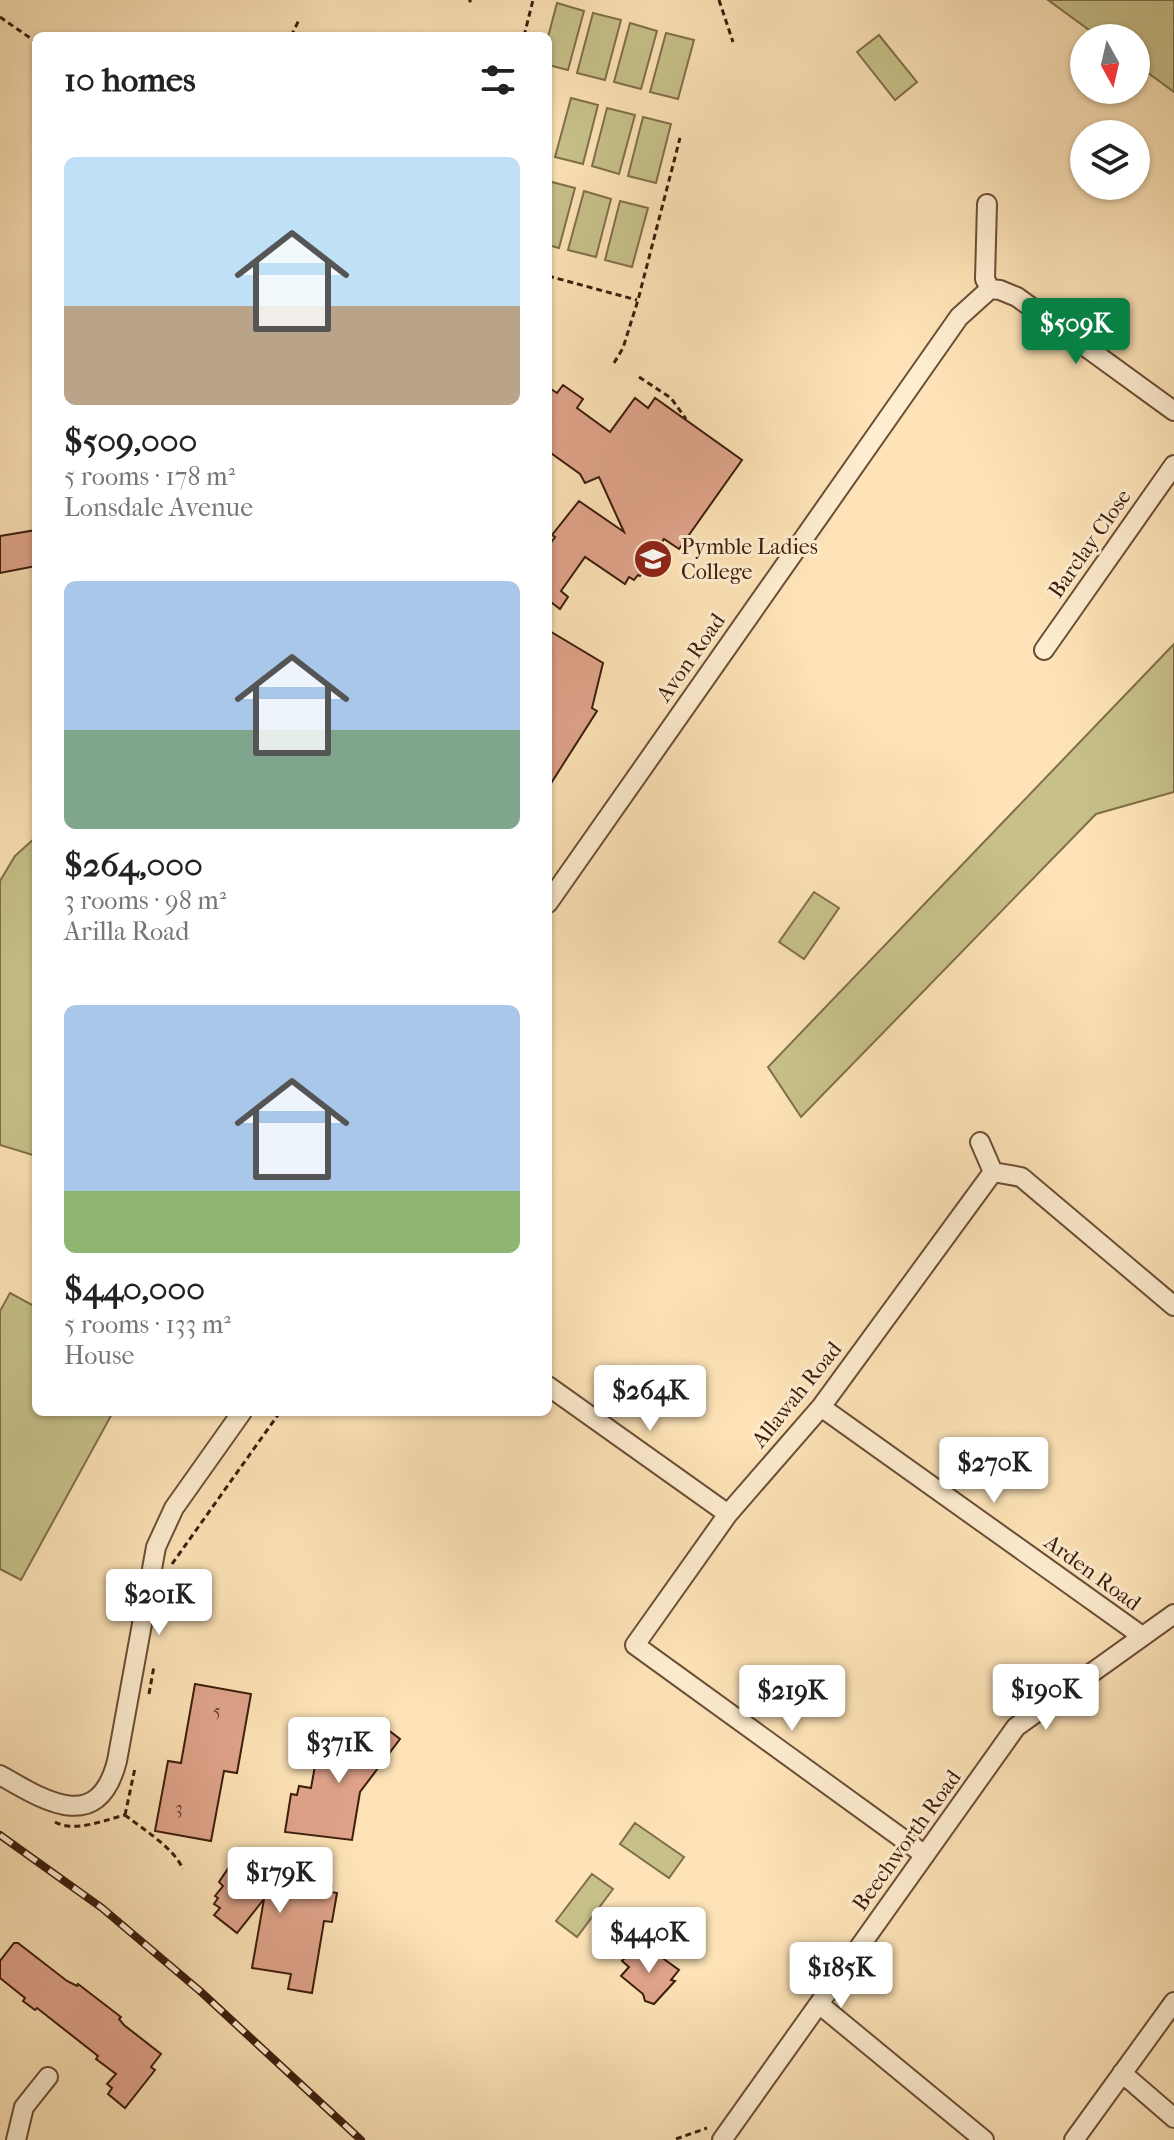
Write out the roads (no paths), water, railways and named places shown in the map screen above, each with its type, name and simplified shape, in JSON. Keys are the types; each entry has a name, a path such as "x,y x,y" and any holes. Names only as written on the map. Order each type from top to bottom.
{"street":[{"path":"987,204 985,279 990,289 1017,297 1174,411"},
{"name":"Avon Road","path":"552,897 959,317 990,289"},
{"name":"Barclay Close","path":"1044,650 1174,465"},
{"path":"980,1142 993,1172 1021,1177 1174,1306"},
{"name":"Allawah Road","path":"925,1855 635,1645 728,1514 821,1407 993,1172"},
{"path":"552,1389 728,1514"},
{"name":"Arden Road","path":"821,1407 1142,1636"},
{"path":"0,1775 42,1800 62,1807 85,1804 104,1792 117,1761 156,1547 174,1508 239,1416"},
{"name":"Beechworth Road","path":"722,2140 1016,1727 1174,1614"},
{"path":"1074,2140 1174,2002"},
{"path":"819,2004 984,2140"},
{"path":"1122,2073 1174,2118"},
{"path":"16,2140 24,2107 48,2077"}],"railway":[{"path":"0,1835 102,1908 200,1991 361,2140"}],"place":[{"name":"Pymble Ladies College","path":"653,559"}]}
